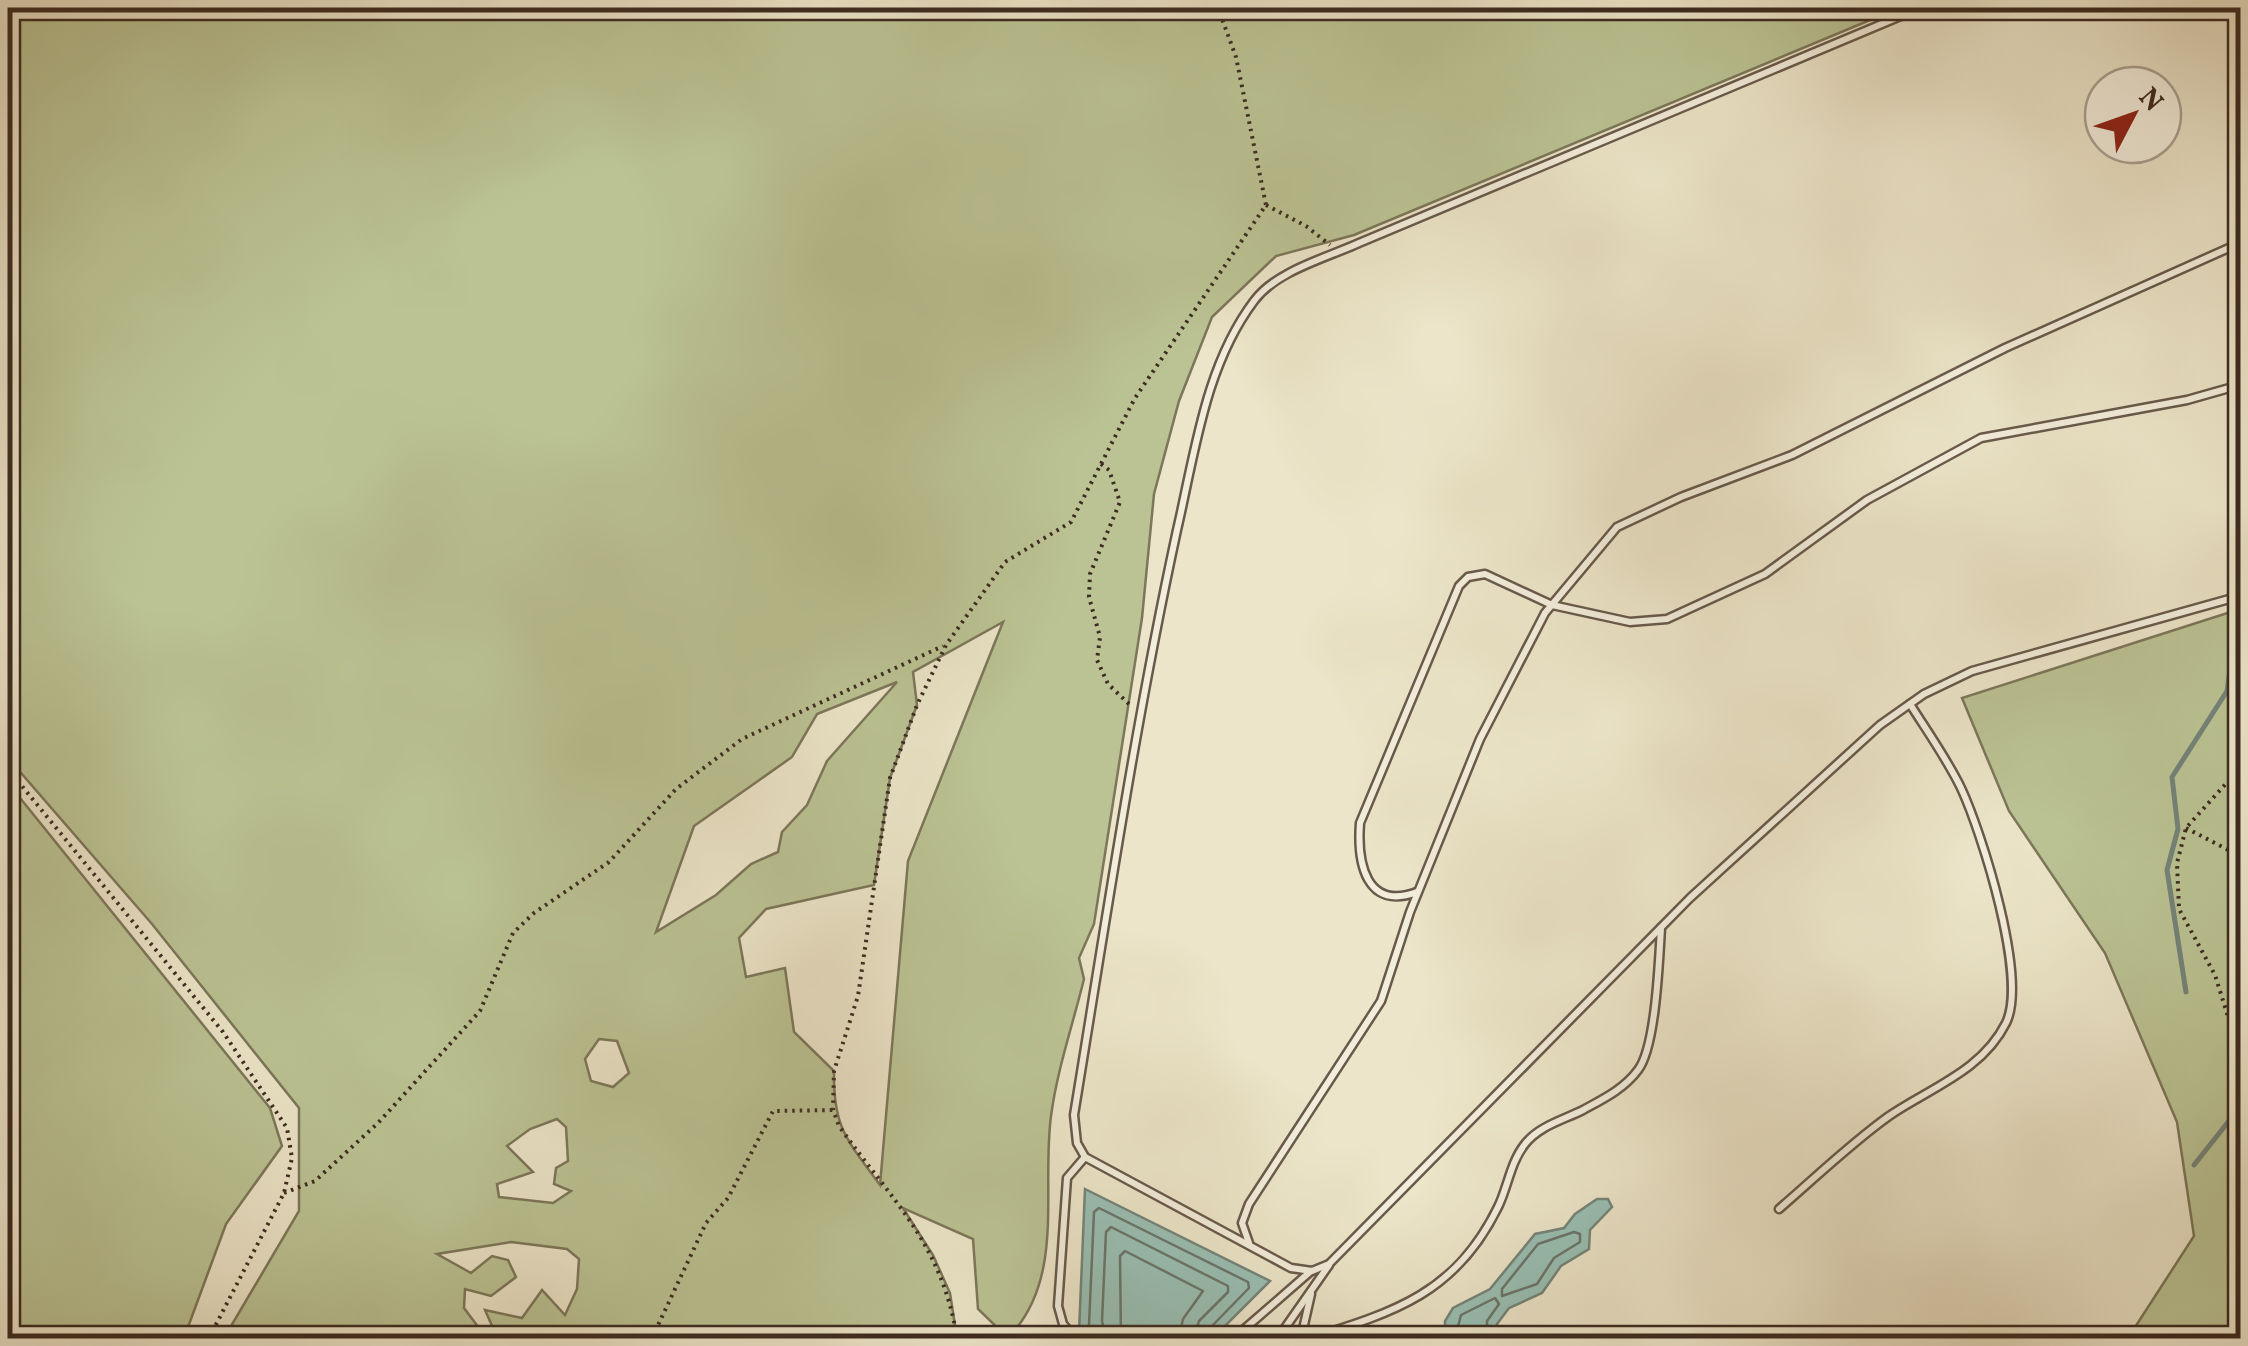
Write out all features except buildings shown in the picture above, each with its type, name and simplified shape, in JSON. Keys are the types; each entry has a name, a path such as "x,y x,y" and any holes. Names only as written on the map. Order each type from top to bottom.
{"lane":[{"path":"1312,1271 1291,1268 1086,1156 1077,1143 1074,1115 1142,716 1202,422 1227,342 1256,298 1277,280 1920,8"},
{"path":"1249,1243 1242,1224 1249,1204 1381,1001 1418,892 1480,738 1552,604 1617,527 1682,497 1792,456 2004,348 2240,243"},
{"path":"1418,892 1398,899 1381,895 1370,883 1358,847 1360,823 1459,586 1468,577 1484,574 1552,604 1630,622 1667,619 1765,574 1868,500 1982,438 2187,400 2240,384"},
{"path":"1278,1338 1330,1264 1662,927 1880,725 1910,704 1972,672 2240,596"},
{"path":"1779,1209 1887,1118 1950,1082 1980,1056 2006,1022 2013,994 1998,895 1961,788 1910,704"},
{"path":"1311,1338 1396,1312 1434,1287 1473,1248 1499,1206 1525,1143 1552,1122 1619,1090 1642,1068 1656,998 1662,927"},
{"path":"1075,1338 1063,1324 1058,1306 1067,1178 1086,1156"},
{"path":"1234,1338 1312,1271 1330,1264"},
{"path":"1301,1338 1312,1288"}],"path":[{"path":"957,1338 950,1294 933,1255 838,1126 833,1110 834,1071 858,996 890,778 946,645 1004,562 1071,522 1156,364 1266,205 1236,57 1218,8"},
{"path":"1266,205 1306,226 1339,252"},
{"path":"1101,464 1109,470 1120,502 1090,574 1089,597 1100,637 1098,660 1108,684 1142,716"},
{"path":"284,1194 316,1181 378,1123 480,1011 513,932 534,913 610,862 676,788 742,739 946,645"},
{"path":"2240,768 2186,828 2177,863 2180,909 2215,975 2230,1023 2240,1017"},
{"path":"8,769 223,1032 288,1128 292,1158 284,1194 208,1338"},
{"path":"2186,828 2240,856"},
{"path":"652,1338 706,1223 728,1198 773,1111 833,1110"}],"green space":[{"path":"8,8 1899,8 1354,235 1276,256 1212,317 1179,401 1154,494 1142,618 1094,924 1079,958 1084,979 1051,1116 1044,1261 1038,1289 1008,1338 978,1309 973,1239 903,1208 933,1255 950,1293 957,1338 224,1338 299,1211 299,1108 152,924 8,758","holes":["1003,622 908,861 880,1185 839,1120 834,1071 794,1032 785,968 746,977 739,938 766,909 874,885 890,778 917,705 913,672","897,682 827,761 807,805 782,832 778,852 751,864 716,895 656,932 694,826 792,757 817,714","599,1039 617,1041 629,1073 613,1087 591,1081 585,1059","557,1119 566,1127 568,1161 556,1168 554,1184 571,1191 553,1203 499,1197 497,1184 533,1172 507,1146 530,1129","511,1242 567,1249 579,1259 577,1289 565,1315 542,1290 522,1318 485,1310 493,1328 479,1328 464,1308 465,1289 491,1296 516,1277 508,1260 492,1256 471,1273 437,1254"]},
{"path":"2240,609 2240,1338 2128,1338 2194,1236 2177,1122 2105,953 2009,811 1962,698"},
{"path":"8,783 270,1108 282,1146 226,1224 184,1338 8,1338"}],"water":[{"path":"1085,1189 1270,1281 1213,1338 1091,1338 1079,1332"},
{"path":"1597,1199 1608,1199 1612,1207 1590,1230 1589,1249 1561,1266 1542,1293 1509,1308 1497,1324 1497,1338 1445,1338 1445,1321 1453,1308 1490,1289 1535,1234 1564,1228 1575,1214"}],"waterway":[{"path":"2186,992 2167,870 2178,829 2172,777 2227,691 2236,626"},
{"path":"2194,1165 2240,1107"}]}
